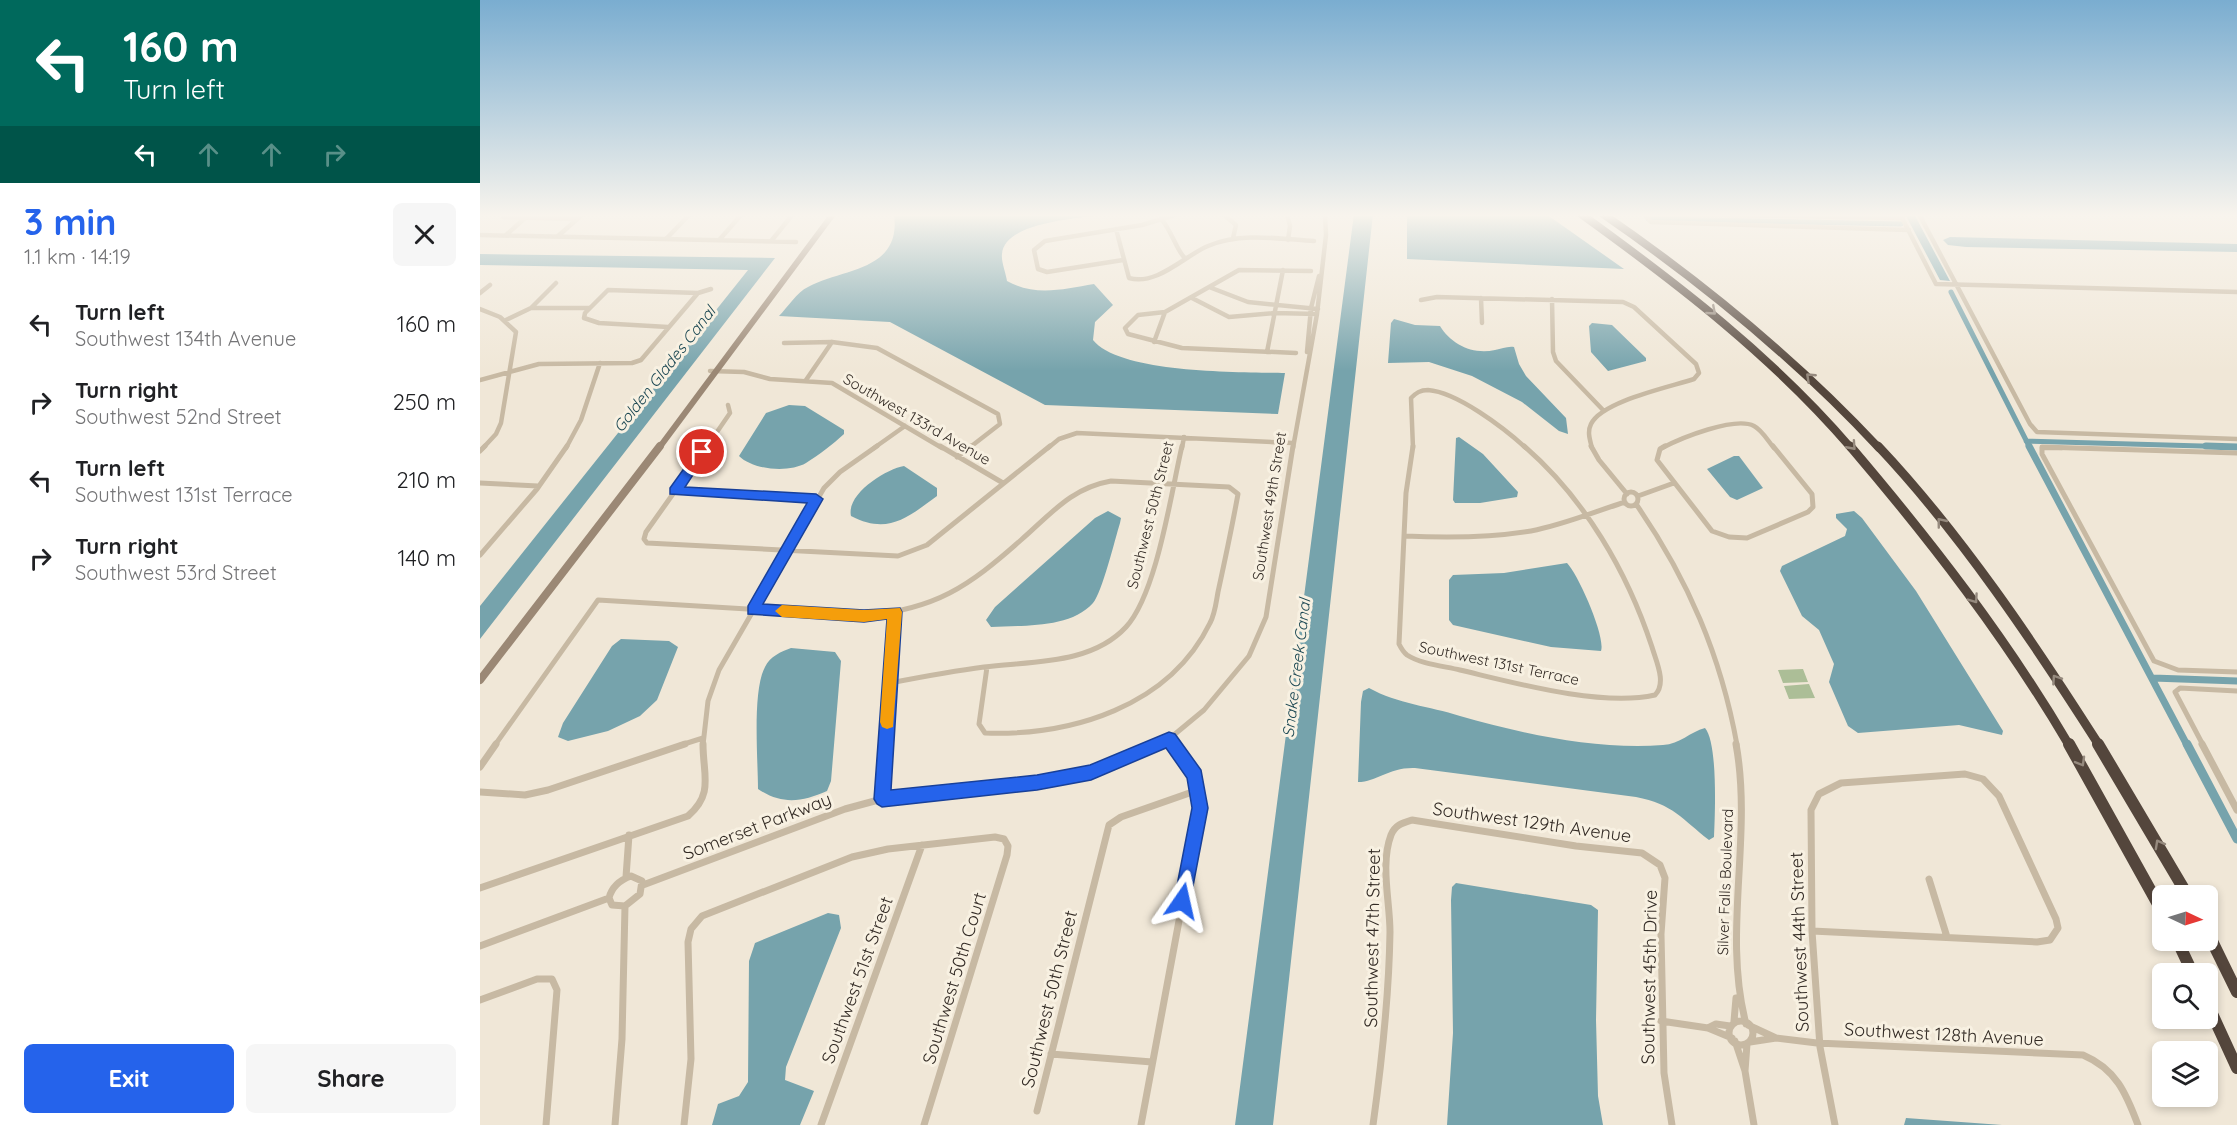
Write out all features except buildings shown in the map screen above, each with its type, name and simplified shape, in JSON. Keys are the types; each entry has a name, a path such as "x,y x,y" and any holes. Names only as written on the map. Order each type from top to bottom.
{"highway":[{"path":"1657,266 1748,342 1811,401 1883,480 1944,556 2020,665 2079,759 2152,893"},
{"path":"1679,266 1753,326 1815,382 1891,460 1958,543 2029,638 2090,730 2182,885"},
{"path":"2217,951 2237,992"},
{"path":"2218,1027 2237,1068"}],"street":[{"path":"480,680 792,266"},
{"path":"1037,266 1042,271 1075,266"},
{"path":"1125,266 1129,278 1138,281 1150,279 1171,266"},
{"name":"Southwest 49th Street","path":"1307,358 1313,339 1322,266"},
{"path":"1927,266 1936,284 2237,292"},
{"path":"1946,266 2030,424 2037,432 2237,439"},
{"path":"1296,353 1182,348 1128,334 1125,328 1138,315 1165,312 1239,270 1311,272"},
{"path":"1267,352 1283,270"},
{"name":"Southwest 49th Street","path":"1169,739 1204,710 1248,656 1266,617 1307,358 1310,311 1321,272"},
{"path":"506,320 531,308 556,283"},
{"path":"480,293 489,285"},
{"path":"668,327 592,322 584,318 589,308 608,290 698,293 711,288"},
{"path":"1209,288 1228,299 1310,311"},
{"path":"480,380 539,364 632,363 646,355 698,293"},
{"path":"1422,300 1437,297 1552,299 1623,302 1634,307 1696,363 1699,373 1694,379 1603,410 1592,421 1589,431 1591,451 1627,494 1638,496 1674,483"},
{"path":"1192,298 1229,317 1317,311"},
{"path":"1481,298 1482,323"},
{"path":"1552,299 1553,352 1556,361 1603,410"},
{"path":"531,308 589,308"},
{"path":"480,309 496,313 506,320 516,332 501,423 496,434 480,451"},
{"path":"1154,342 1165,312"},
{"path":"806,380 832,342"},
{"path":"784,343 832,342 877,348 998,414 1001,419 1000,424 957,457"},
{"path":"480,555 562,457 575,435 594,388 600,363"},
{"name":"Southwest 133rd Avenue","path":"713,371 744,372 770,379 832,383 1003,483"},
{"path":"1586,515 1534,454 1505,428 1442,393 1429,390 1419,391 1411,398 1413,454 1406,493 1405,536 1490,537 1550,526 1586,515 1625,502 1636,504 1640,500 1638,496"},
{"path":"728,405 730,413 646,532 645,541 656,544 892,557 905,555 927,544 1059,439 1077,433 1293,443"},
{"path":"1741,423 1754,426 1761,432 1812,494 1813,507 1808,512 1747,538 1739,538 1712,531 1674,483 1657,460 1657,455 1665,446 1727,424 1741,423"},
{"path":"480,888 688,816 701,805 705,795 702,738 704,709 709,690 816,499 840,472 905,426"},
{"name":"Southwest 50th Street","path":"890,683 987,667 1061,659 1095,649 1126,628 1142,600 1184,437"},
{"path":"2237,453 2042,447 2042,453 2154,661 2178,670 2237,672"},
{"path":"480,767 598,600 864,616 895,612 923,606 961,587 1075,492 1093,484 1111,481 1229,487 1238,494 1211,621 1177,670 1125,707 1058,729 1000,735 986,734 979,724 987,667"},
{"path":"480,483 538,486"},
{"path":"675,491 816,499"},
{"path":"1625,502 1623,498 1627,494"},
{"name":"Silver Falls Boulevard","path":"1636,504 1674,559 1703,620 1720,668 1732,724 1740,781 1742,838 1735,927 1737,996 1732,1023 1733,1040"},
{"name":"Southwest 131st Terrace","path":"1405,536 1399,644 1405,654 1418,660 1549,690 1649,699 1658,694 1661,686 1653,648 1631,589 1611,552 1586,515"},
{"path":"882,799 895,612"},
{"path":"2237,691 2180,688 2175,692 2237,810"},
{"path":"480,792 525,795 548,790 702,738"},
{"path":"1141,1125 1200,808 1195,776 1169,739"},
{"name":"Somerset Parkway","path":"643,885 845,808 882,799 1037,783 1091,772 1169,739"},
{"name":"Southwest 44th Street","path":"1835,1125 1817,1043 1812,981 1811,810 1819,794 1841,783 1965,774 1985,779 1995,788 2056,919 2055,934 2050,940 2037,942 1947,938"},
{"path":"1109,825 1121,818 1198,790"},
{"name":"Southwest 129th Avenue","path":"1397,825 1412,820 1576,846 1642,853 1660,866"},
{"name":"Southwest 50th Street","path":"1038,1111 1109,825"},
{"name":"Southwest 47th Street","path":"1373,1125 1387,1022 1390,929 1387,851 1391,834 1397,825"},
{"path":"626,877 629,836"},
{"name":"Southwest 50th Court","path":"922,845 995,837 1004,839 1008,846 924,1125"},
{"path":"684,1125 691,1059 688,942 693,925 706,913 852,857 922,845"},
{"name":"Southwest 51st Street","path":"821,1125 922,845"},
{"name":"Southwest 45th Drive","path":"1660,866 1665,878 1661,933 1661,1021 1664,1073 1672,1125"},
{"path":"626,877 640,878 643,885 636,899 625,906 612,905 609,898 612,888 626,877"},
{"path":"1812,931 1947,938 1929,879"},
{"path":"480,946 609,898"},
{"path":"615,1125 622,1039 625,906"},
{"path":"480,1000 537,979 552,979 557,990 546,1125"},
{"name":"Silver Falls Boulevard","path":"1737,996 1752,1036 1748,1043"},
{"path":"1661,1021 1708,1028 1733,1040 1748,1043 1745,1071"},
{"name":"Southwest 128th Avenue","path":"1708,1028 1716,1024 1747,1024 1776,1038"},
{"name":"Southwest 128th Avenue","path":"1748,1043 1776,1038 1817,1043 2083,1055 2108,1066 2118,1077 2138,1125"},
{"path":"1733,1040 1745,1071 1754,1125"},
{"path":"1052,1054 1152,1062"}],"green space":[{"path":"1803,669 1808,682 1783,683 1778,670"},
{"path":"1809,684 1815,698 1789,699 1784,686"}],"water":[{"path":"560,266 768,266 480,639 480,606 748,270"},
{"path":"863,266 1004,266 1007,281 1028,289 1050,290 1094,284 1113,305 1095,322 1093,340 1107,351 1128,359 1183,369 1285,373 1278,414 1045,405 890,322 779,316 804,289"},
{"name":"Snake Creek Canal","path":"1347,266 1367,266 1273,1125 1235,1125"},
{"path":"1570,266 1620,266 1624,269"},
{"path":"1933,266 1942,266 1950,281 1940,280"},
{"path":"1394,319 1415,325 1440,326 1456,343 1478,351 1514,347 1519,364 1526,376 1566,418 1568,434 1559,431 1522,402 1472,376 1429,362 1388,363 1391,323"},
{"path":"1592,323 1612,325 1646,358 1646,361 1608,371 1591,352 1589,326"},
{"path":"789,405 805,406 844,430 844,434 806,463 790,468 762,467 745,461 739,456 766,413"},
{"path":"1459,437 1483,454 1518,492 1517,497 1480,503 1455,503 1453,500 1456,438"},
{"path":"1734,456 1739,456 1763,488 1737,500 1730,497 1707,469"},
{"path":"904,466 937,488 937,496 906,517 887,524 876,524 851,516 851,508 861,491 878,477"},
{"path":"1108,511 1121,518 1104,578 1093,603 1072,617 1059,621 991,627 986,620 995,607 1095,518"},
{"path":"1854,511 1862,518 1916,591 2003,731 2002,735 1959,725 1858,733 1848,726 1829,682 1834,664 1819,630 1802,616 1780,571 1782,566 1845,536 1847,529 1836,518 1836,514"},
{"path":"1567,563 1578,579 1590,606 1599,633 1601,651 1551,647 1453,625 1449,620 1449,580 1453,575 1504,573"},
{"path":"621,639 669,641 678,647 657,700 640,716 608,731 568,741 558,737 563,723 612,646"},
{"path":"791,648 835,652 841,661 831,781 827,791 809,798 784,800 758,789 757,709 761,678 767,663 773,657"},
{"path":"1369,688 1402,701 1484,723 1586,743 1663,745 1705,728 1709,736 1714,763 1714,837 1709,840 1668,808 1636,797 1415,768 1406,768 1358,782 1361,702 1363,691"},
{"path":"1456,883 1591,905 1598,910 1596,1020 1598,1096 1603,1125 1447,1125 1453,1033 1451,900 1452,887"},
{"path":"828,913 839,915 841,928 786,1067 785,1080 814,1091 800,1125 712,1125 718,1104 739,1096 748,1082 749,961 755,943"},
{"path":"1906,1118 2002,1125 1904,1125"}],"waterway":[{"path":"1951,292 2026,441"},
{"path":"2026,441 2237,447 2206,446"},
{"path":"2026,441 2030,448"},
{"path":"2029,446 2187,745"},
{"path":"2153,678 2237,681"},
{"path":"2187,744 2237,839"}],"slow traffic":[{"path":"782,611 864,616 895,612 887,722"}],"route":[{"path":"702,452 675,491 816,499 753,610 864,616 895,612 882,799 1037,783 1091,772 1133,757 1169,739 1195,776 1200,808 1182,901"}],"water label":[{"name":"Golden Glades Canal","path":"664,369"}]}
